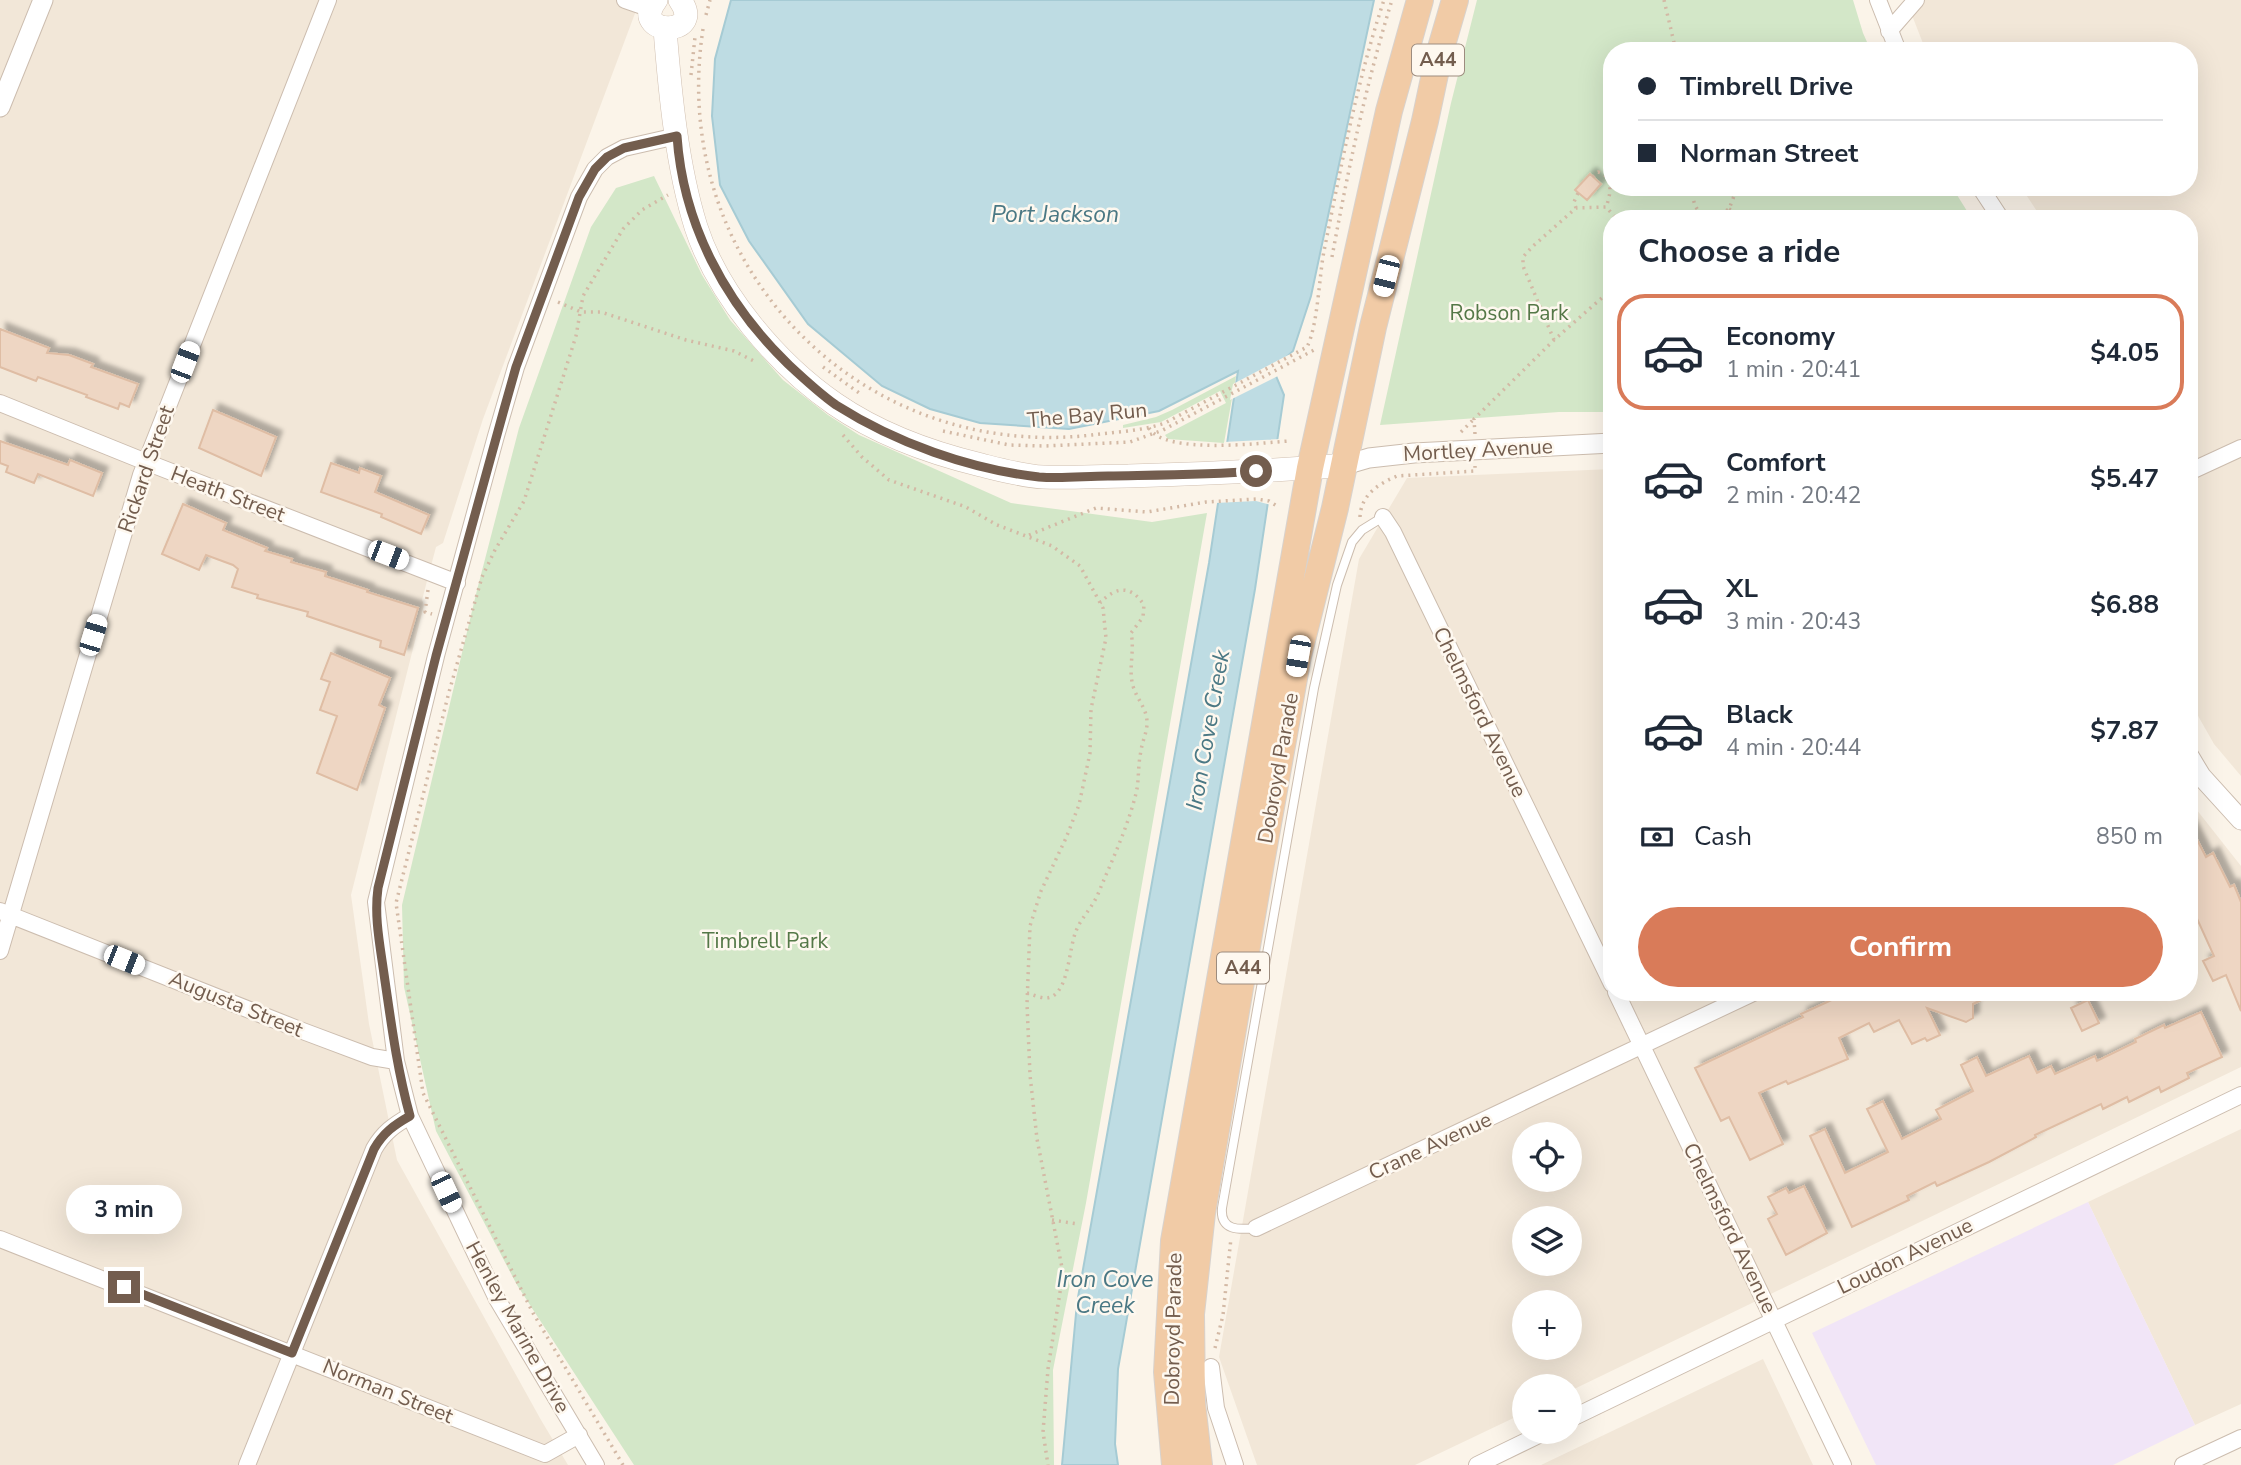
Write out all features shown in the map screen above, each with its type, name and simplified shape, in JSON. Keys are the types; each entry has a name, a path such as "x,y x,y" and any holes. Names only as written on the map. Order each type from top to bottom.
{"highway":[{"name":"Dobroyd Parade","path":"1175,1465 1167,1372 1174,1241 1297,469 1420,0"},
{"name":"Dobroyd Parade","path":"1199,1465 1192,1403 1191,1314 1202,1213 1298,656 1345,465 1373,327 1439,55 1455,0"}],"main road":[{"path":"654,5 653,20 660,28 676,28 683,21 685,11 680,0"},
{"path":"665,29 679,160 697,229 715,270 765,342 836,404 914,444 956,459 1041,477 1212,474 1345,465"}],"street":[{"path":"0,107 43,0"},
{"name":"Rickard Street","path":"0,951 5,913 146,463 328,0"},
{"path":"625,0 654,5"},
{"path":"1878,0 1894,42"},
{"path":"1889,31 1916,0"},
{"name":"Henley Marine Drive","path":"596,1465 497,1299 410,1116 397,1061 376,902 436,656 516,367 579,197 595,169 607,157 624,148 677,136"},
{"name":"Heath Street","path":"0,403 146,463 457,583"},
{"name":"Mortley Avenue","path":"1345,465 1369,458 1603,443"},
{"path":"2198,468 2241,448"},
{"name":"Chelmsford Avenue","path":"1383,517 1399,544 1603,965"},
{"path":"2198,782 2241,820"},
{"name":"Augusta Street","path":"5,913 300,1030 372,1057 397,1061"},
{"name":"Chelmsford Avenue","path":"1620,1001 1843,1465"},
{"name":"Crane Avenue","path":"1256,1227 1737,1001"},
{"name":"Loudon Avenue","path":"1582,1413 2241,1095"},
{"path":"247,1465 374,1149 390,1128 410,1116"},
{"name":"Norman Street","path":"0,1239 545,1454 579,1435"},
{"name":"Dobroyd Parade","path":"1211,1367 1216,1408 1235,1465"},
{"path":"2183,1465 2241,1438"},
{"path":"1477,1465 1520,1444"}],"lane":[{"name":"Dobroyd Parade","path":"1232,1228 1225,1224 1221,1216 1222,1208 1314,688 1337,585 1352,542 1362,530 1383,517"},
{"path":"1232,1228 1256,1227"}],"path":[{"name":"The Bay Run","path":"710,0 704,22 699,73 701,131 711,181 740,253 788,323 827,360 895,403 949,423 1014,437 1068,438 1149,428 1165,423 1307,346 1312,333 1324,255 1366,62 1384,0"},
{"path":"1330,267 1356,136 1392,0"},
{"path":"1664,0 1674,42"},
{"path":"690,79 696,31"},
{"path":"1593,177 1598,172 1603,173"},
{"path":"705,184 711,181"},
{"path":"1576,208 1574,202 1578,193"},
{"path":"623,1465 533,1313 423,1093 396,904 449,692 478,589 495,550 524,501 568,365 583,296 623,229 642,210 670,194"},
{"path":"1606,206 1610,196"},
{"path":"1729,209 1734,196"},
{"path":"1554,340 1523,266 1523,257 1576,208 1606,206"},
{"path":"1606,206 1609,210"},
{"path":"1318,334 1325,293"},
{"path":"542,295 580,312 601,312 686,340 734,351 755,361 762,369"},
{"path":"1361,510 1363,502 1374,487 1397,476 1475,471 1474,419 1554,340 1603,297"},
{"path":"940,431 1009,445 1130,442 1153,434 1225,399 1302,358 1315,347"},
{"path":"815,361 871,401"},
{"path":"1149,428 1153,434 1167,441 1217,446 1289,441"},
{"path":"840,431 862,457 889,480 966,507 997,525 1052,546 1080,566 1103,608 1107,638 1091,709 1090,752 1079,805 1041,891 1030,926 1027,993 1030,1075 1037,1139 1063,1273 1048,1370 1043,1432 1048,1465"},
{"path":"1370,481 1374,487"},
{"path":"1027,536 1096,508 1147,512 1206,502 1257,499 1277,506"},
{"path":"425,612 429,600 428,590"},
{"path":"1027,993 1045,998 1053,996 1064,979 1076,930 1097,896 1123,836 1139,776 1147,724 1146,711 1134,689 1132,678 1134,647 1131,633 1143,617 1144,605 1139,597 1123,590 1112,591 1100,603"},
{"path":"1052,1219 1078,1224"},
{"path":"1211,1367 1223,1315 1232,1228"}],"shaded area":[{"path":"0,0 640,0 483,419 443,543 436,547 422,600 424,605 351,895 369,1024 397,1160 568,1465 0,1465"},
{"path":"1906,0 2241,0 2241,776 2214,744 2198,716 2198,210 2036,210 2027,196 2198,196 2198,42 1922,42"},
{"path":"1603,469 1603,1001 2198,1001 2198,811 2241,866 2241,1067 1582,1385 1582,1374 1512,1374 1512,1419 1415,1465 1257,1465 1219,1357 1359,559 1407,478"},
{"path":"2241,1129 2241,1404 2195,1425 2088,1202"},
{"path":"2088,1202 2195,1425 2113,1465 1876,1465 1812,1333"},
{"path":"1763,1359 1813,1465 1541,1465"}],"green space":[{"name":"Robson Park","path":"1477,0 1853,0 1867,42 1603,42 1603,196 1958,196 1966,210 1603,210 1603,412 1559,412 1380,425 1451,103"},
{"name":"Timbrell Park","path":"654,176 702,275 730,320 783,380 859,435 1011,503 1152,522 1207,513 1086,1203 1053,1370 1054,1465 634,1465 517,1285 436,1131 404,987 402,905 477,590 519,428 591,227 616,188"},
{"path":"1236,376 1224,443 1168,439 1165,435 1226,403 1220,391 1161,422 1123,428 1123,425 1172,410"}],"water":[{"name":"Port Jackson","path":"731,0 1374,0 1311,296 1293,351 1273,369 1284,395 1255,589 1118,1369 1115,1444 1118,1465 1062,1465 1077,1303 1209,563 1238,371 1159,411 1069,429 980,423 930,409 882,386 808,324 749,241 720,185 712,116 715,59"}],"pier":[{"path":"1296,351 1277,370 1280,375 1230,400 1233,384"},
{"path":"1281,439 1271,505 1256,501 1215,503 1224,442"}],"building":[{"path":"1590,174 1601,184 1587,200 1575,190"},
{"path":"0,329 49,348 47,353 69,355 93,364 91,367 138,384 129,407 120,403 118,409 38,377 36,381 0,367"},
{"path":"213,410 276,437 261,476 199,448"},
{"path":"0,441 68,465 70,460 102,473 93,496 38,474 34,483 6,472 8,466 0,463"},
{"path":"331,463 359,473 360,468 381,476 375,492 429,515 421,534 381,517 382,514 321,492"},
{"path":"183,504 226,523 223,530 267,548 265,551 326,572 325,576 368,590 367,592 418,608 404,655 380,647 381,641 307,616 308,612 257,598 258,595 232,587 238,569 233,565 206,555 199,570 162,554"},
{"path":"331,653 390,678 379,705 385,708 357,790 317,773 337,716 320,710 330,682 321,679"},
{"path":"2198,841 2206,857 2213,853 2230,887 2234,885 2241,902 2241,1011 2226,975 2213,981 2203,961 2214,956 2198,921"},
{"path":"1829,1001 1979,1001 1973,1004 1973,1018 1966,1022 1927,1008 1940,1035 1912,1044 1899,1020 1874,1032 1869,1023 1839,1038 1848,1059 1759,1093 1783,1144 1750,1160 1729,1117 1721,1121 1695,1068 1803,1017 1801,1014"},
{"path":"2088,1001 2099,1023 2082,1031 2071,1008"},
{"path":"2201,1012 2222,1057 2187,1073 2189,1078 2161,1092 2159,1087 2129,1102 2127,1097 2103,1109 2101,1104 2035,1135 2036,1137 1989,1162 1937,1186 1935,1182 1907,1196 1909,1200 1852,1227 1810,1136 1825,1129 1845,1173 1888,1152 1867,1109 1883,1101 1902,1139 1941,1119 1936,1110 1973,1091 1961,1065 1977,1057 1986,1076 2029,1056 2037,1073 2051,1066 2055,1074 2095,1056 2097,1061 2164,1025 2165,1028"},
{"path":"1804,1186 1827,1233 1786,1255 1768,1219 1777,1214 1768,1197 1786,1188 1789,1193"}],"route":[{"path":"124,1287 292,1353 374,1149 390,1128 410,1116 401,1085 378,932 378,888 436,656 516,367 579,197 595,169 607,157 624,148 677,136 679,160 697,229 715,270 737,305 765,342 802,377 836,404 874,425 914,444 956,459 1041,477 1256,471"}],"water label":[{"name":"Iron Cove Creek","path":"1208,730"},
{"name":"Iron Cove Creek","path":"1105,1292"}]}
